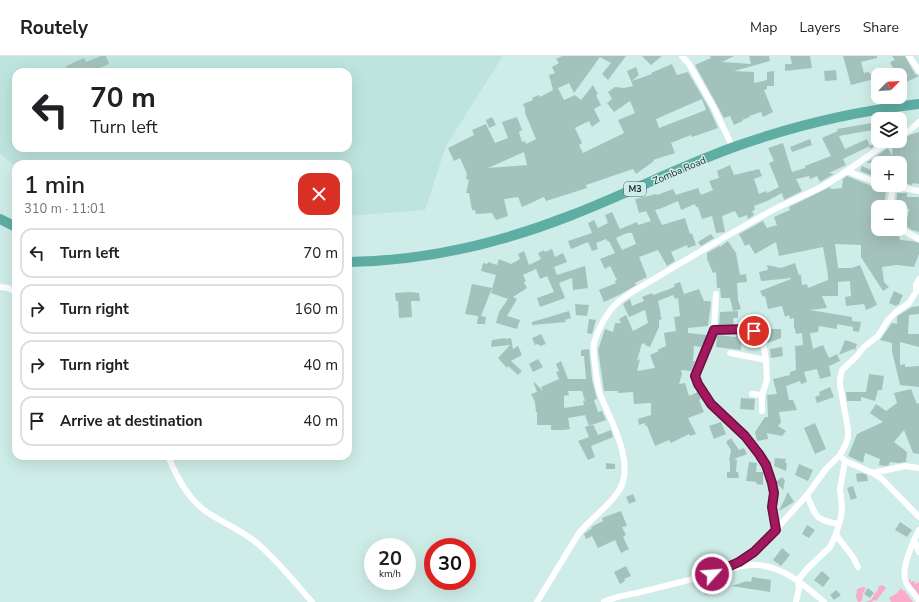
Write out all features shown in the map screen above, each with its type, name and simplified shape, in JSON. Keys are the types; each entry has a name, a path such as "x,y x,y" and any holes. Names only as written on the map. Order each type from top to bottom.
{"highway":[{"name":"Zomba Road","path":"352,262 380,261 427,255 513,236 572,215 693,163 756,140 824,120 882,109 919,104"},
{"path":"0,220 12,225"}],"street":[{"path":"682,56 689,64 703,91 713,106 733,148"},
{"path":"909,56 919,71"},
{"path":"907,132 919,122"},
{"path":"536,602 579,533 586,524 612,500 622,482 624,458 617,434 598,384 594,349 598,334 610,311 621,300 721,239 830,182 880,148"},
{"path":"847,170 871,180"},
{"path":"907,189 919,191"},
{"path":"907,233 919,239"},
{"path":"720,571 739,562 754,552 776,530 807,495 826,469 840,455 848,438 848,429 840,385 842,370 864,347 878,336 888,320 896,312 909,303 916,292 916,285 919,279"},
{"path":"0,287 12,290"},
{"path":"716,294 714,330 695,372 695,380 711,404 745,436 766,465 774,493 772,507 776,530"},
{"path":"714,330 751,330 758,334 763,342 767,380 762,395 762,411"},
{"path":"730,353 766,360"},
{"path":"752,394 762,395"},
{"path":"840,455 845,461 882,478 919,517"},
{"path":"170,460 179,480 194,501 212,516 239,530 259,545 312,602"},
{"path":"796,602 799,588 798,580 830,547 836,534 842,506 840,488 845,461"},
{"path":"873,473 905,466 919,468"},
{"path":"807,495 815,514 819,519 824,522 839,524"},
{"path":"919,530 908,554 905,575 906,581 919,601"},
{"path":"836,534 853,557 858,567"},
{"path":"914,540 919,552"},
{"path":"604,602 720,571 758,565 784,572 798,580 824,602"}],"shaded area":[{"path":"0,56 503,56 446,146 425,210 352,216 352,160 12,160 12,164 0,154"},
{"path":"910,579 911,582 914,581 915,584 919,582 919,600 915,589 911,590 908,580"},
{"path":"883,585 886,588 876,601 873,600 872,602 865,602 871,600 879,586"},
{"path":"863,587 866,588 863,593 862,601 858,602 856,597 857,589"},
{"path":"901,588 913,602 891,602 889,598 897,593"}],"building":[{"path":"101,56 106,56 109,64 100,68 67,68 66,66 84,58 86,62"},
{"path":"562,56 626,56 608,80 602,74 611,63 600,57 574,93 569,83 558,88 564,100 575,95 581,100 593,85 598,94 596,95 601,105 594,109 600,121 592,127 589,121 575,128 582,143 579,145 583,153 624,133 618,120 635,113 630,101 614,112 607,103 612,99 608,92 615,87 624,88 633,86 627,71 636,67 639,75 632,81 652,74 651,73 672,64 677,75 688,72 709,108 718,128 692,137 691,135 671,143 675,153 653,160 654,161 636,174 633,169 586,185 587,188 546,201 544,197 522,207 518,197 504,199 508,216 496,220 492,213 476,214 475,210 472,210 469,193 466,193 469,180 466,179 467,174 460,158 454,161 448,148 474,135 472,130 486,124 495,143 508,138 502,122 517,117 522,130 519,132 522,142 525,141 526,144 536,139 525,113 523,104 533,100 532,98 539,95 540,97 553,90 549,75 555,73 552,67 559,63 556,59","holes":["702,99 706,110 659,128 656,119","524,152 527,165 488,168"]},
{"path":"642,56 662,56 651,65"},
{"path":"710,56 734,56 722,62 751,64 749,56 769,56 770,61 734,71 754,72 754,83 767,80 767,72 774,71 774,86 767,86 767,89 764,90 773,112 763,117 761,112 749,116 750,117 734,125 730,116 724,118 695,65 711,58"},
{"path":"790,56 810,56 812,68 785,71 785,64 792,64"},
{"path":"843,56 877,56 877,58 861,62 864,73 869,72 871,74 871,80 851,85"},
{"path":"892,56 905,56 915,74 919,76 907,82 907,68 893,68 890,62 895,60"},
{"path":"836,70 837,80 825,81 824,71"},
{"path":"492,117 496,125 489,128 486,120"},
{"path":"871,123 871,130 839,136 845,149 867,139 870,146 843,159 846,165 829,173 834,174 820,182 817,176 810,179 809,176 796,179 802,191 784,200 782,193 754,206 755,210 752,211 754,215 748,219 747,215 739,218 735,211 722,216 725,232 716,233 712,216 702,219 698,207 696,207 695,204 681,210 678,201 655,210 662,225 685,218 690,234 692,233 696,245 688,248 687,245 671,252 675,261 667,266 658,250 639,257 647,277 635,283 636,285 619,295 604,302 599,290 616,283 615,281 617,280 610,266 605,269 600,259 615,253 609,241 608,242 606,239 596,243 598,249 592,251 588,242 571,249 568,241 592,233 588,223 594,220 598,228 608,223 605,215 612,212 620,229 637,222 638,225 651,221 646,211 639,213 635,199 657,195 673,189 676,195 698,188 701,195 713,190 709,181 719,178 717,171 730,165 734,175 759,169 762,176 754,179 759,194 766,191 767,193 779,187 769,163 774,161 768,148 783,143 792,172 805,168 805,166 831,156 822,138 838,131 837,129","holes":["627,233 632,233 636,244 622,250 616,238"]},
{"path":"919,132 919,184 913,183 912,185 907,184 907,156 892,156 893,148 907,148 907,137"},
{"path":"810,139 812,145 792,152 790,147"},
{"path":"888,148 892,156 876,156"},
{"path":"862,166 871,170 871,175 860,171"},
{"path":"847,176 871,186 871,192 886,192 885,200 871,200 871,236 899,236 900,240 919,243 919,254 914,267 897,265 882,267 884,282 889,287 883,291 861,257 861,245 835,244 838,268 852,268 860,265 877,305 866,310 864,304 846,306 845,297 851,296 850,281 838,282 838,296 822,296 827,308 810,310 852,317 852,321 861,322 859,332 853,331 853,327 837,324 837,329 819,326 818,332 810,333 813,349 823,345 829,358 837,354 840,361 829,366 831,376 820,379 817,369 804,372 807,382 801,384 800,381 786,386 789,400 793,400 797,410 779,412 781,422 778,426 786,431 782,436 767,433 768,439 757,441 755,432 765,417 768,417 767,395 777,394 773,379 790,375 790,372 796,370 795,346 803,345 802,333 796,334 794,318 790,319 789,315 785,317 782,306 768,309 765,296 763,297 760,291 791,278 761,281 759,272 768,270 767,265 781,268 795,263 799,275 801,275 802,285 807,284 808,288 828,280 828,275 823,247 779,256 776,242 755,254 749,244 745,246 739,234 763,221 767,228 777,225 774,217 790,210 789,207 830,187 831,189 842,188 843,179"},
{"path":"897,193 907,193 907,197 919,197 919,232 907,227 909,209 907,209 907,200 896,200"},
{"path":"711,234 714,238 701,246 698,242"},
{"path":"728,241 736,253 740,275 746,274 747,282 737,283 738,300 741,309 733,311 730,298 721,298 720,288 717,288 716,272 713,273 707,259 707,253 719,246 720,247"},
{"path":"552,249 555,257 563,253 567,262 554,267 557,275 585,266 588,288 573,290 572,278 559,283 565,298 540,307 537,298 554,292 547,276 540,279 536,269 523,275 527,288 513,297 517,299 507,316 520,320 517,329 496,323 499,312 508,299 491,293 496,275 481,271 483,263 487,264 488,262 497,265 499,259 511,264 520,259 518,254 524,251 529,265 541,259 538,253 544,250 545,252"},
{"path":"680,282 684,294 699,289 704,301 710,301 711,303 708,326 688,328 688,333 707,335 701,347 694,346 693,361 695,361 691,371 681,370 682,374 679,384 685,383 689,396 698,392 701,399 699,400 704,412 688,418 696,434 690,436 689,434 671,443 669,440 655,446 647,426 645,426 645,423 639,425 638,419 651,415 651,403 634,404 633,392 618,393 618,391 604,391 598,350 605,329 613,332 615,323 621,323 619,319 626,315 633,331 648,323 645,310 629,317 623,304 630,299 632,306 644,301 642,297 652,293 653,295 672,288 675,286 674,284","holes":["673,295 675,299 678,298 680,316 674,317 676,331 664,333 666,346 650,355 655,368 637,371 640,359 637,361 642,343 644,344 644,342 645,345 650,347 659,327 659,320 662,319 658,301"]},
{"path":"472,284 492,288 481,316 486,317 485,324 477,324 478,316 465,314"},
{"path":"894,291 903,295 899,304 896,306 889,303"},
{"path":"395,293 419,293 420,301 411,301 412,317 399,318 398,301 396,301"},
{"path":"575,304 589,305 587,316 576,315"},
{"path":"919,306 919,314 909,315 908,334 919,334 919,347 900,342 900,365 905,364 905,367 919,366 919,387 900,385 892,351 892,343 880,340 892,323 897,324 897,317 899,315 912,307"},
{"path":"569,311 571,318 565,320 566,322 532,325 532,322"},
{"path":"738,311 738,318 733,318 734,325 719,326 720,312"},
{"path":"589,319 596,320 592,334 587,333"},
{"path":"765,329 781,329 781,338 768,343 765,337"},
{"path":"541,334 546,344 540,346 538,344 535,345 532,338"},
{"path":"736,334 742,334 741,350 716,347 717,335 736,337"},
{"path":"511,338 513,349 518,346 522,355 511,361 522,371 518,375 508,366 507,368 498,358 510,345 491,347 492,340"},
{"path":"845,340 857,344 855,350 853,349 839,355"},
{"path":"782,347 783,356 771,358 770,349"},
{"path":"589,349 592,380 597,399 594,400 598,412 602,411 606,420 589,426 585,415 568,418 570,429 564,430 551,430 551,425 537,425 537,412 535,402 531,394 537,392 533,381 543,391 541,387 559,379 556,372 559,371 556,364 561,361 568,379 586,379 584,356 581,356 581,350","holes":["568,391 582,391 585,401 583,401 584,405 564,408 564,396 569,395"]},
{"path":"538,359 543,367 533,372 529,364"},
{"path":"869,374 884,376 882,390 878,390 875,401 861,397 861,401 847,401 846,392 866,392"},
{"path":"830,387 834,397 817,403 815,397 820,395 819,392"},
{"path":"911,389 917,404 919,403 919,454 913,453 904,430 894,442 907,452 906,462 890,462 889,465 885,466 879,465 880,459 865,453 863,463 848,456 857,434 883,422 870,413 876,404 886,411 897,403 894,393"},
{"path":"741,398 755,399 754,410 740,409"},
{"path":"721,422 726,434 714,439 709,426"},
{"path":"815,423 826,449 815,454 804,428"},
{"path":"593,424 598,435 611,430 613,437 591,446 595,457 588,460 578,441 589,437 585,427"},
{"path":"731,438 739,450 744,448 747,454 734,459 737,460 736,472 738,472 739,478 727,478 727,472 730,472 729,461 731,450 726,442"},
{"path":"775,458 786,459 786,471 774,466"},
{"path":"749,462 757,463 756,472 763,472 763,485 756,484 757,482 746,481"},
{"path":"606,463 615,464 615,469 606,469"},
{"path":"799,464 813,470 808,481 795,475"},
{"path":"862,473 867,475 868,481 857,482 856,474"},
{"path":"782,477 785,480 783,490 776,482"},
{"path":"853,486 857,498 851,500 847,488"},
{"path":"788,492 794,502 779,511"},
{"path":"633,494 636,501 629,504 626,497"},
{"path":"621,511 627,526 622,527 626,535 623,537 629,549 621,553 615,540 598,548 592,536 586,539 584,534 592,528 591,527 603,521 602,518"},
{"path":"900,522 912,530 907,537 895,530"},
{"path":"807,525 815,530 809,538 802,534"},
{"path":"782,548 790,555 781,566 773,560"},
{"path":"626,566 631,576 624,579 625,581 620,584 614,572"},
{"path":"822,571 830,578 823,587 814,580"},
{"path":"752,577 771,580 770,592 731,586 747,581 751,582"},
{"path":"718,585 719,591 705,595 704,588"},
{"path":"868,588 874,593 870,598 864,594"},
{"path":"836,590 841,595 834,600 830,595"}],"route":[{"path":"712,574 739,562 754,552 776,530 772,507 774,493 766,465 745,436 711,404 695,380 695,372 714,330 749,329 754,331"}]}
